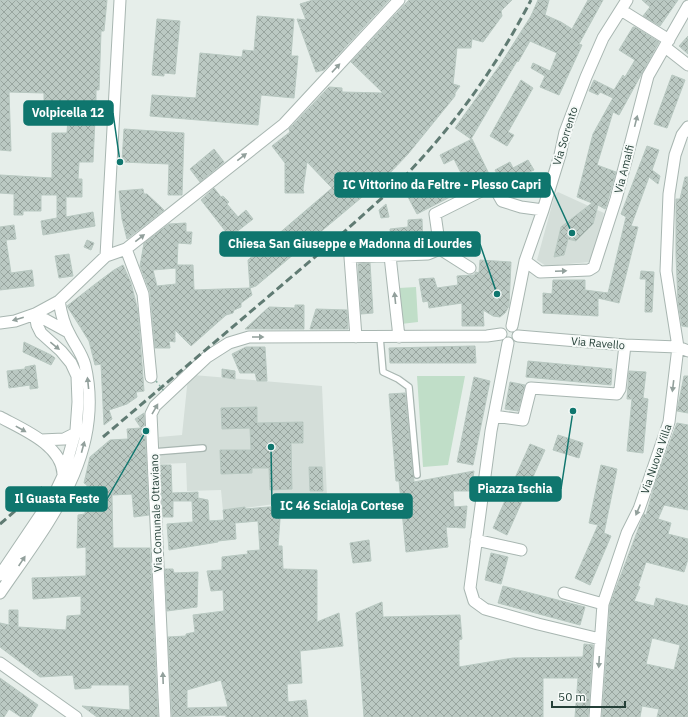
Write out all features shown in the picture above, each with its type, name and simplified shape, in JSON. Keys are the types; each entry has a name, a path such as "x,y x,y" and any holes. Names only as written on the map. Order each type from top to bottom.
{"street":[{"path":"106,256 120,0"},
{"path":"0,323 15,321 35,314 59,301 106,256 126,249 284,124 399,0"},
{"name":"Via Sorrento","path":"512,326 525,261 543,210 560,155 565,132 583,84 604,38 627,0"},
{"name":"Via Amalfi","path":"525,261 540,272 589,270 594,267 616,199 648,76 688,8"},
{"path":"621,10 667,43 688,65"},
{"name":"Via Nuova Villa","path":"596,717 603,604 627,533 639,509 669,422 683,349 666,270 669,194 675,155 682,135 688,127"},
{"path":"440,250 435,214 493,185 502,201 521,207 543,210"},
{"path":"126,249 143,294 154,379"},
{"path":"470,268 440,250 428,254 350,257 351,337 488,336 501,334"},
{"path":"390,256 399,337"},
{"path":"0,593 57,510 66,493 77,470 89,422 90,401 85,363 68,332 59,301"},
{"path":"35,314 68,332"},
{"path":"0,575 54,495 63,476 74,435 78,402 77,376 71,363 61,350 41,333 35,314"},
{"path":"512,326 517,329 518,336 514,342 508,343 503,340 501,334 504,327 512,326"},
{"name":"Via Ravello","path":"518,336 683,349"},
{"name":"Via Comunale Ottaviano","path":"165,717 154,452 151,414 155,406 207,357 230,343 249,337 351,337"},
{"path":"508,343 494,416 476,540 470,588 474,601 485,609 600,639"},
{"path":"494,416 523,420 531,388 617,394 620,389 625,345"},
{"path":"0,417 41,440 59,457 63,466 63,476"},
{"path":"41,440 64,439 74,435 89,422"},
{"path":"476,540 521,550"},
{"path":"564,593 603,604"},
{"path":"0,663 76,717"}],"lane":[{"path":"380,337 383,372 398,379 409,387 417,475"},
{"path":"154,452 203,448"}],"path":[{"path":"154,379 164,391"}],"shaded area":[{"path":"558,192 604,213 598,242 590,262 546,266 537,260 555,194"},
{"path":"193,375 322,386 327,497 223,511 221,490 187,491 186,463 160,464 159,437 182,435 188,377"}],"green space":[{"path":"416,287 418,322 401,324 399,288"},
{"path":"417,376 465,376 448,465 423,467"}],"building":[{"path":"0,0 107,0 104,31 101,31 99,90 96,90 96,119 93,162 79,162 78,179 82,179 82,197 66,197 66,217 93,212 95,226 43,235 41,221 57,218 57,195 41,195 41,211 23,211 23,215 14,215 14,194 0,193 0,175 52,178 52,133 67,133 68,118 44,118 44,93 9,92 11,151 0,150"},
{"path":"313,0 389,0 324,70 316,72 297,19 306,20 300,4"},
{"path":"409,0 512,0 501,11 502,16 483,42 472,39 471,48 457,48 453,84 460,86 455,93 455,96 408,154 386,177 256,286 250,288 248,260 332,188 307,162 303,189 304,193 285,193 285,163 272,146 290,132 289,129 329,87 342,88 342,92 383,93 351,62"},
{"path":"538,0 549,0 545,15 572,29 588,0 603,0 579,44 582,45 559,95 540,87 545,76 531,68 533,63 550,71 557,53 530,41 471,139 455,128 500,65 531,16"},
{"path":"642,0 678,0 660,26 643,16 650,7"},
{"path":"257,16 294,19 291,56 298,56 294,98 261,95 258,125 150,116 152,95 196,98 200,53 242,57 243,50 254,51"},
{"path":"157,19 180,21 175,74 164,73 164,76 152,75"},
{"path":"633,27 659,42 619,115 613,112 597,165 616,172 606,207 605,209 598,205 593,224 576,241 568,239 564,255 554,257 561,227 592,203 577,197 593,134 613,98 600,92 598,95 589,91 594,80 614,90 623,75 625,77 635,60 619,50"},
{"path":"688,36 688,54 679,46"},
{"path":"672,75 685,80 667,128 654,124"},
{"path":"521,80 533,88 508,132 514,135 507,146 490,136"},
{"path":"124,129 184,133 182,195 168,195 169,164 122,162"},
{"path":"472,139 489,174 487,178 417,214 408,197 432,185 434,190 462,175 454,159 444,164 440,155"},
{"path":"647,146 659,150 652,170 660,176 658,184 649,177 631,226 638,227 619,303 598,298 598,316 543,313 543,293 552,294 553,280 585,280 585,290 608,293 626,217 621,214"},
{"path":"214,149 224,162 200,182 190,169"},
{"path":"528,160 534,170 527,173 534,186 525,191 522,186 508,194 495,170 510,162 513,168"},
{"path":"685,177 688,177 688,327 682,326 678,302 676,255 676,199 680,199"},
{"path":"214,188 221,197 223,196 229,202 227,204 238,217 246,210 253,219 230,237 201,200"},
{"path":"143,189 144,194 147,194 164,210 127,239 122,219 119,191"},
{"path":"386,204 389,217 381,218 379,210"},
{"path":"422,219 423,247 409,247 409,240 391,242 390,229 408,227 408,220"},
{"path":"186,223 186,232 192,232 191,244 178,243 177,265 193,265 194,290 250,288 252,295 241,303 241,307 234,310 233,313 226,315 191,346 175,330 175,342 169,341 170,348 155,348 150,292 140,266 144,243 169,224","holes":["176,268 176,284 157,286 153,270"]},
{"path":"14,225 16,239 6,240 11,273 32,270 34,286 0,290 0,227"},
{"path":"87,240 94,243 91,250 84,247"},
{"path":"69,254 73,276 59,278 55,256"},
{"path":"480,260 511,262 509,306 505,313 500,317 493,316 483,310 484,326 462,326 462,303 429,308 428,301 423,302 419,279 434,278 437,288 458,285 457,276 474,275 476,272 479,273"},
{"path":"370,263 373,313 361,314 358,264"},
{"path":"123,265 131,283 138,311 144,391 136,392 137,397 127,404 109,410 112,419 104,425 101,364 95,365 89,341 67,306 114,270"},
{"path":"641,271 654,272 652,312 645,312 646,279 640,279"},
{"path":"295,305 304,305 304,329 245,329 269,307 295,308"},
{"path":"316,309 347,310 348,329 310,329"},
{"path":"24,342 55,358 51,365 23,352"},
{"path":"475,346 476,363 390,363 389,348"},
{"path":"246,347 265,347 267,381 257,381 255,373 240,373 232,354"},
{"path":"528,361 612,369 611,385 526,377"},
{"path":"35,365 38,388 30,389 30,385 9,388 7,371 25,369 25,367"},
{"path":"222,369 235,371 235,379 222,377"},
{"path":"629,371 646,372 643,398 648,399 643,453 627,451 632,399 627,399"},
{"path":"684,376 688,376 688,413 677,411"},
{"path":"474,377 490,381 473,465 457,462"},
{"path":"510,382 525,385 518,411 505,409"},
{"path":"405,393 414,482 474,471 471,491 453,491 454,507 467,506 465,528 446,527 448,547 406,552 399,481 396,481 389,394"},
{"path":"257,407 257,423 303,422 303,443 291,443 292,489 270,490 269,468 252,468 252,473 221,474 220,450 251,450 250,428 222,429 221,408"},
{"path":"144,413 149,515 134,517 132,494 112,495 113,548 150,548 158,717 97,717 82,706 130,710 129,685 91,685 91,688 75,689 73,675 40,677 0,647 0,623 9,625 9,610 18,610 18,627 66,630 67,616 81,615 81,596 33,599 32,578 86,576 86,547 77,548 78,515 85,514 87,485 84,483 90,457 110,440 128,439 127,429 141,428 135,419"},
{"path":"677,423 688,425 688,510 664,505 658,519 671,523 668,534 688,539 688,559 684,572 646,562 638,586 640,587 634,601 654,606 656,598 688,606 688,717 657,717 659,709 642,706 640,717 602,717 610,604 644,514 646,515 656,480","holes":["652,638 680,645 674,670 646,664"]},
{"path":"558,435 583,443 579,458 553,450"},
{"path":"530,444 545,450 507,535 493,528"},
{"path":"160,465 171,465 172,493 198,492 198,498 208,500 209,521 224,520 223,510 245,507 245,509 281,506 278,546 282,546 283,569 317,570 317,622 339,613 343,646 300,651 302,683 287,684 288,702 306,700 308,717 226,717 226,715 172,717 168,637 186,636 186,634 195,632 193,615 224,611 223,590 211,591 207,571 222,570 222,557 248,554 247,551 260,550 258,521 235,523 236,539 169,550 167,524 193,522 192,501 173,501 173,517 163,517","holes":["221,680 228,707 187,708 187,690"]},
{"path":"601,465 617,469 604,533 611,536 590,585 575,578 598,525 589,523"},
{"path":"309,467 322,467 323,491 310,491"},
{"path":"369,540 371,561 353,563 350,543"},
{"path":"491,553 508,557 501,584 485,580"},
{"path":"165,569 173,569 174,573 198,572 197,607 167,611"},
{"path":"503,586 585,607 580,625 498,603"},
{"path":"382,602 383,617 460,615 462,639 459,640 459,667 513,658 583,657 584,644 593,645 588,717 575,717 578,678 543,678 543,717 364,717 356,613"},
{"path":"0,678 38,705 31,717 21,717 9,709 4,717 0,717"}],"railway":[{"path":"103,437 335,240 404,177 441,136 474,93 490,70 531,0"},
{"path":"0,524 44,486"}],"place":[{"name":"Volpicella 12","path":"120,162"},
{"name":"IC Vittorino da Feltre - Plesso Capri","path":"572,233"},
{"name":"Chiesa San Giuseppe e Madonna di Lourdes","path":"497,294"},
{"name":"Piazza Ischia","path":"573,411"},
{"name":"Il Guasta Feste","path":"146,431"},
{"name":"IC 46 Scialoja Cortese","path":"271,447"}]}
